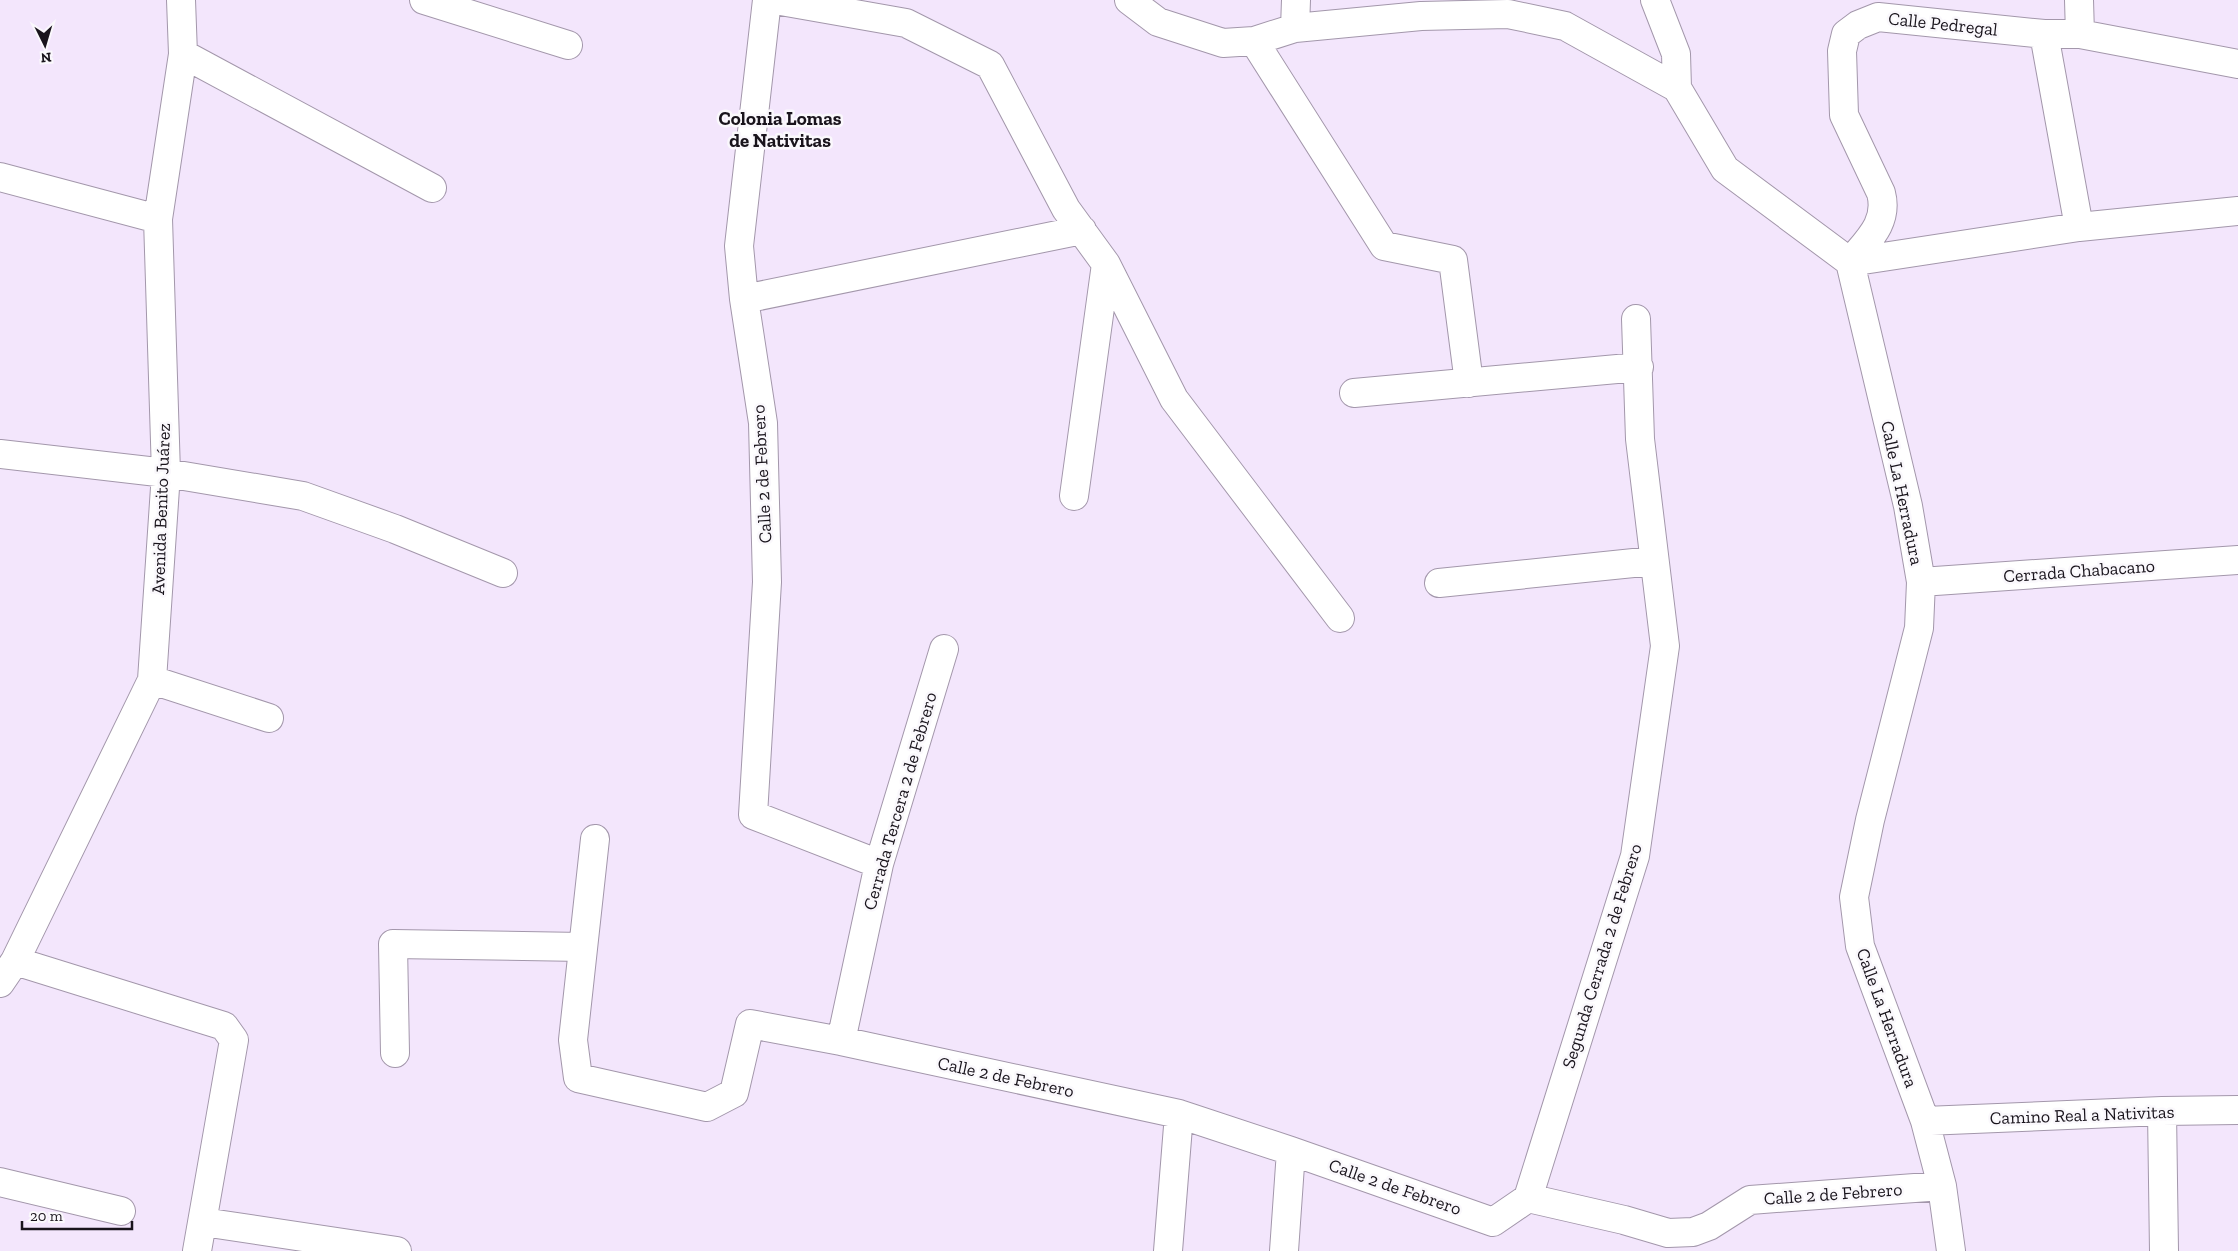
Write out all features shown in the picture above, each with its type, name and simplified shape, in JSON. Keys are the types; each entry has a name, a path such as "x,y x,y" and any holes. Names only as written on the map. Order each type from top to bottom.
{"street":[{"name":"Avenida Benito Juárez","path":"0,983 15,961 152,680 166,473 158,219 183,54 181,0"},
{"path":"424,0 568,45"},
{"name":"Calle 2 de Febrero","path":"767,0 740,246 744,299 763,423 766,582 753,814 878,864"},
{"path":"775,0 906,23 990,66 1066,209 1106,264 1174,399 1340,618"},
{"path":"1128,0 1158,22 1222,43 1254,40 1295,28 1507,7 1565,26 1677,88"},
{"path":"1295,28 1296,0"},
{"path":"1655,0 1676,54 1677,88 1725,168 1850,262 2079,227 2238,211"},
{"path":"2079,0 2080,34"},
{"name":"Calle Pedregal","path":"1850,262 1880,224 1885,207 1874,176 1844,115 1842,51 1846,34 1858,24 1878,17 2044,34 2080,34 2238,64"},
{"path":"2044,34 2079,227"},
{"path":"1254,40 1384,246 1454,260 1469,383"},
{"path":"183,54 432,188"},
{"path":"0,177 158,219"},
{"path":"744,299 1082,230"},
{"name":"Calle La Herradura","path":"1850,262 1908,506 1921,582 1919,628 1870,820 1854,897 1860,946 1925,1121 1942,1186 1951,1251"},
{"path":"1074,496 1106,264"},
{"name":"Segunda Cerrada 2 de Febrero","path":"1528,1198 1635,856 1665,646 1653,561 1640,439 1636,319"},
{"path":"1354,393 1639,367"},
{"path":"0,454 166,473 303,496 503,573"},
{"name":"Cerrada Chabacano","path":"1921,582 2238,560"},
{"path":"1439,584 1653,561"},
{"name":"Cerrada Tercera 2 de Febrero","path":"841,1041 878,864 944,650"},
{"path":"152,680 269,718"},
{"path":"395,1053 393,944 582,947 595,839"},
{"name":"Calle 2 de Febrero","path":"582,947 573,1040 578,1078 707,1107 734,1093 750,1024 841,1041 1179,1114 1292,1150 1493,1222 1528,1198 1624,1220 1668,1233 1693,1232 1709,1226 1750,1200 1942,1186"},
{"path":"15,961 224,1026 234,1040 197,1251"},
{"name":"Camino Real a Nativitas","path":"1925,1121 2162,1111 2238,1110"},
{"path":"2162,1111 2164,1251"},
{"path":"1168,1251 1179,1114"},
{"path":"1284,1251 1292,1150"},
{"path":"0,1182 120,1211"},
{"path":"203,1222 397,1251"}],"district":[{"name":"Colonia Lomas de Nativitas","path":"780,129"}]}
